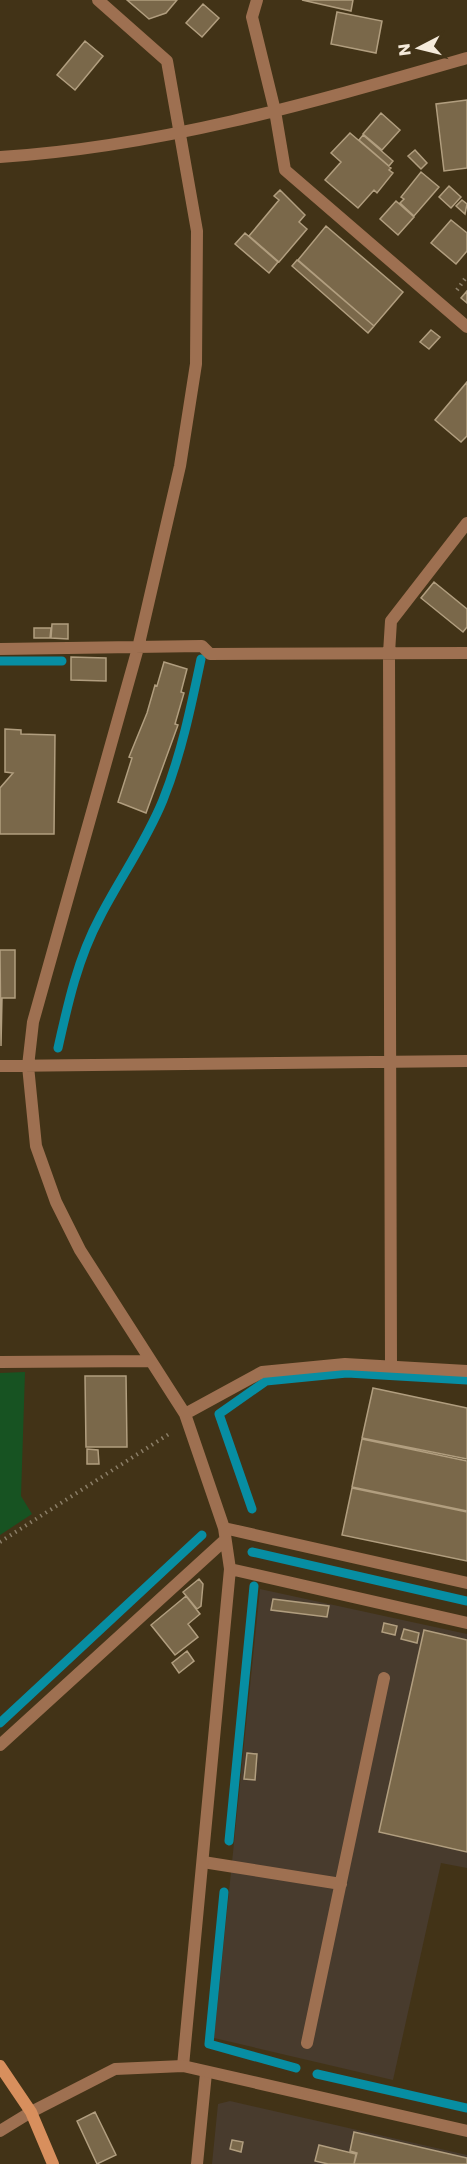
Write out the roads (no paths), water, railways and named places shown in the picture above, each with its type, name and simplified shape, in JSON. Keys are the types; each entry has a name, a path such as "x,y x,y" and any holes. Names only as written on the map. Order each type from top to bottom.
{"main road":[{"path":"0,2066 31,2112 53,2164"}],"street":[{"path":"98,0 167,61 198,231 196,364 180,466 138,648 33,1022 28,1066 36,1146 57,1202 80,1250 187,1418 225,1534 230,1569 183,2066"},
{"path":"257,0 252,17 275,111 285,170 467,327"},
{"path":"0,158 102,148 180,134 275,111 467,58"},
{"path":"391,1366 389,653 391,621 467,523"},
{"path":"0,649 202,646 210,654 467,653"},
{"path":"0,1066 467,1061"},
{"path":"0,1362 152,1361"},
{"path":"187,1418 262,1372 345,1364 467,1371"},
{"path":"225,1534 467,1583"},
{"path":"0,1745 225,1534"},
{"path":"230,1569 467,1623"},
{"path":"308,2043 384,1678"},
{"path":"203,1862 341,1884"},
{"path":"0,2131 31,2112 115,2069 183,2066 467,2131"},
{"path":"197,2164 206,2073"}],"waterway":[{"path":"58,1048 70,998 92,933 149,831 163,800 185,731 201,659"},
{"path":"0,661 62,661"},
{"path":"252,1509 219,1414 266,1381 347,1373 467,1380"},
{"path":"0,1723 202,1535"},
{"path":"252,1552 467,1601"},
{"path":"229,1841 254,1586"},
{"path":"224,1892 209,2044 296,2068"},
{"path":"317,2074 467,2108"}]}
